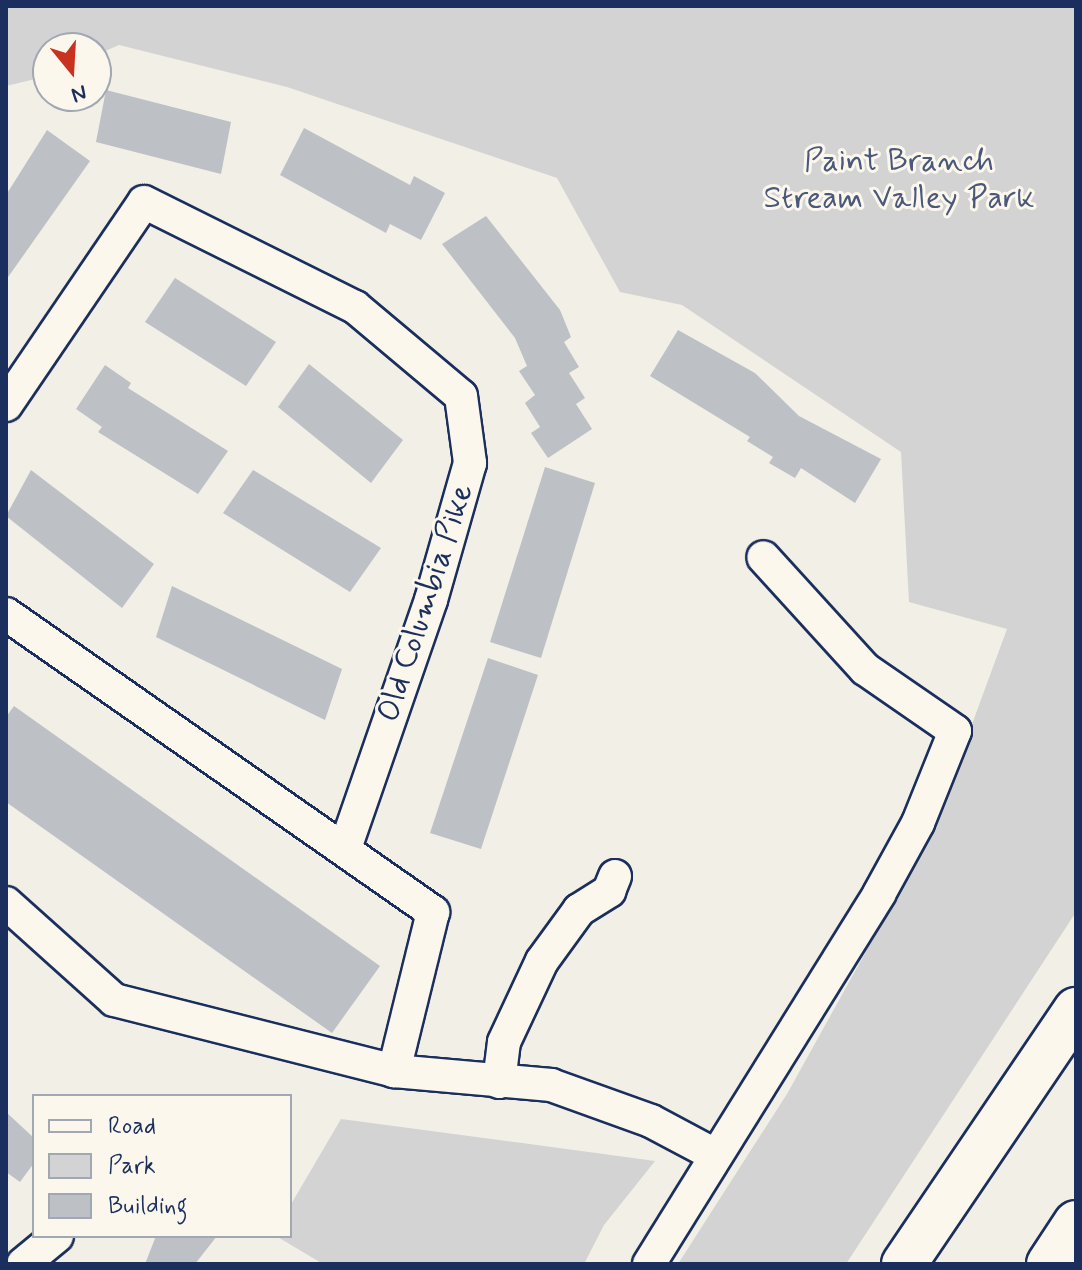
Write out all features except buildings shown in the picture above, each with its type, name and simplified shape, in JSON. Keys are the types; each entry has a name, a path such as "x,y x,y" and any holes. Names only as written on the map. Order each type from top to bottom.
{"highway":[{"path":"904,1264 1076,1010"},
{"path":"1049,1264 1076,1223"}],"street":[{"name":"Old Columbia Pike","path":"6,405 144,202 355,307 461,396 470,463 431,600 345,848"},
{"path":"649,1264 713,1154 879,894 918,823 955,731 865,669 763,557"},
{"path":"6,614 433,912 394,1071"},
{"path":"499,1082 504,1042 542,961 579,910 609,891 615,876"},
{"path":"6,903 114,1000 394,1071 551,1085 651,1121 713,1154"},
{"path":"23,1264 55,1238"}],"green space":[{"name":"Paint Branch Stream Valley Park","path":"6,6 1076,6 1076,912 846,1264 678,1264 787,1094 879,928 954,773 1007,629 909,602 901,452 682,305 620,292 557,178 287,87 119,45 112,48 112,32 32,32 32,80 6,86"},
{"path":"341,1119 655,1161 604,1225 584,1264 323,1264 279,1238 292,1238 292,1203"}]}
